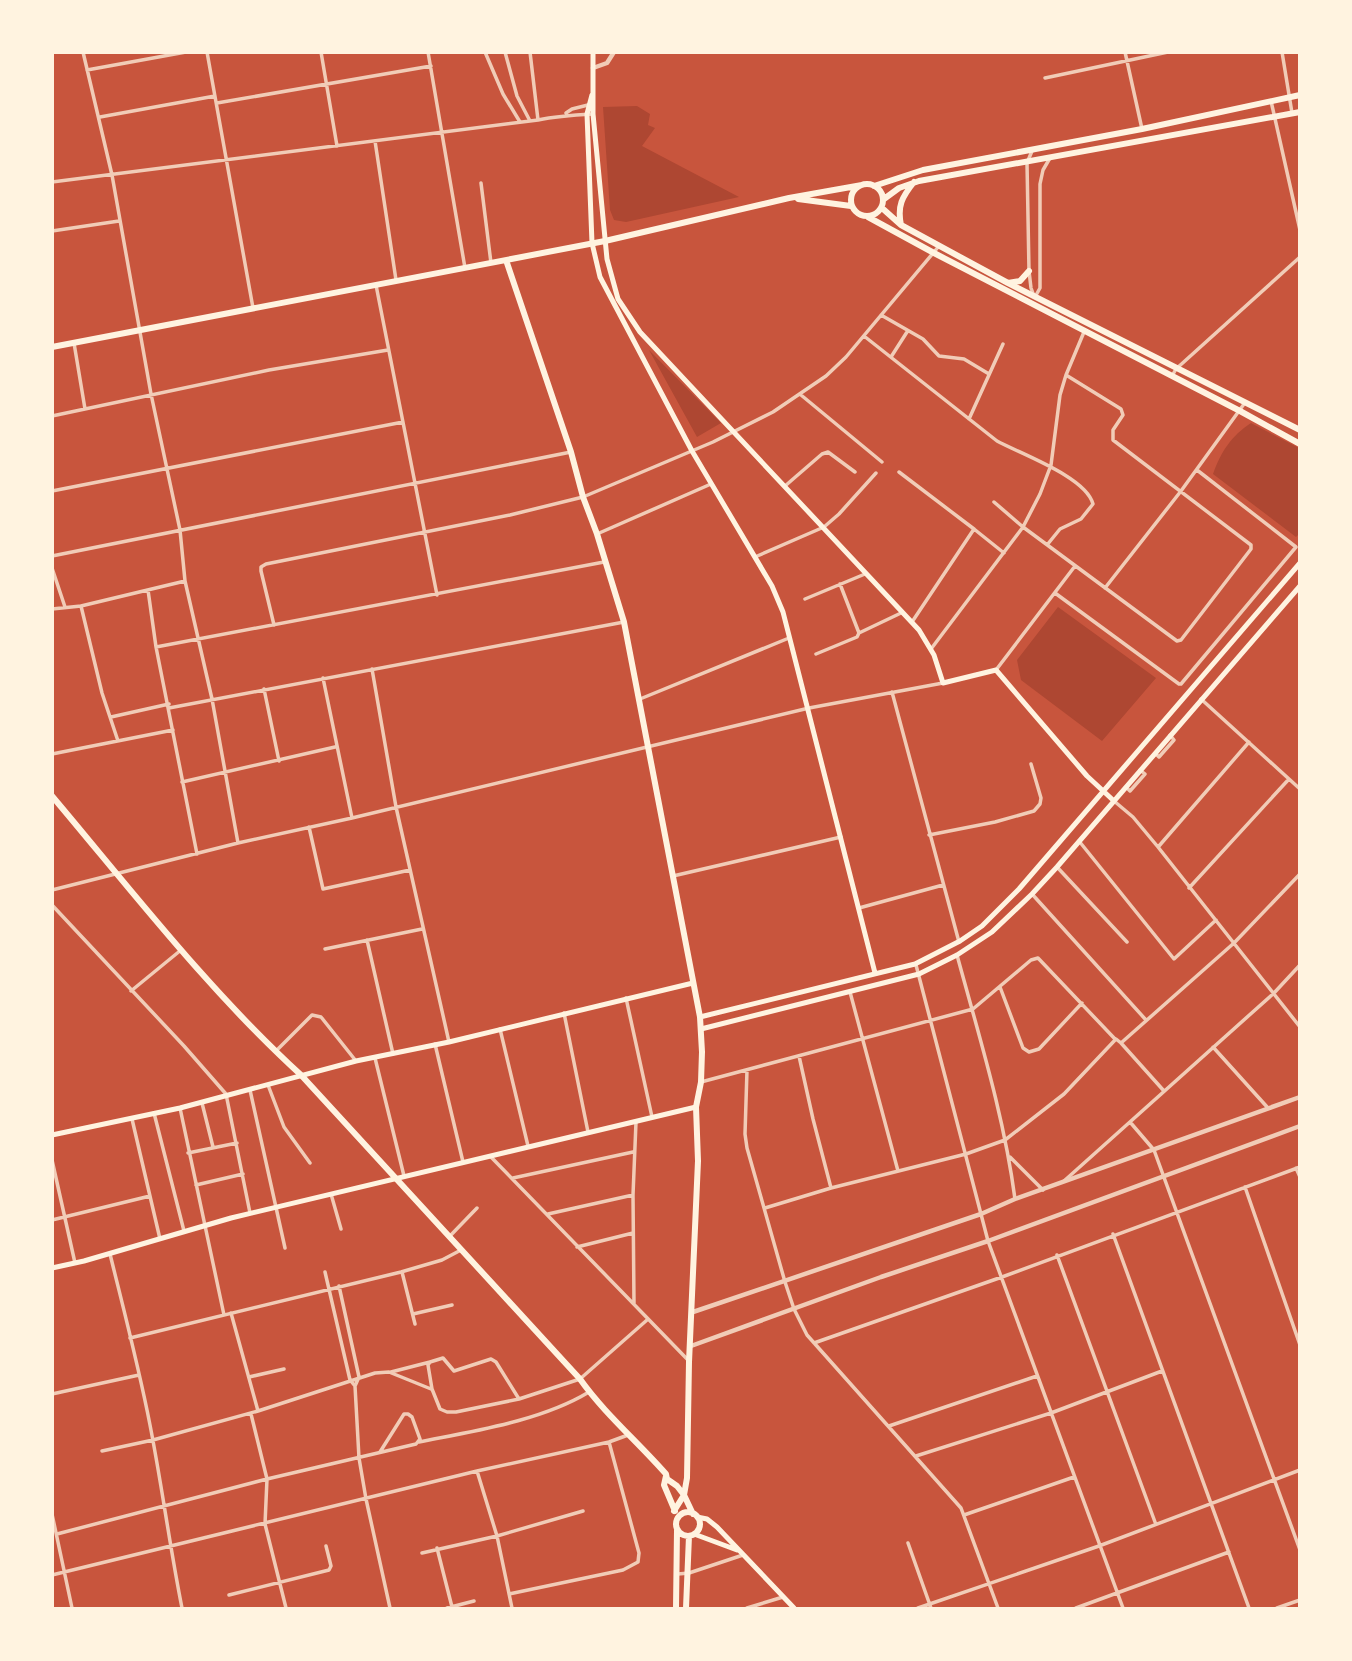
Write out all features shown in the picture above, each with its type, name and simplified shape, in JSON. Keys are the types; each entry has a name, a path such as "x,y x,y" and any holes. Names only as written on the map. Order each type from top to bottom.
{"main road":[{"path":"593,52 594,92 590,114 589,164 592,243 606,291 692,451 772,586 790,637 876,973"},
{"path":"52,347 605,241 789,198 862,185 874,186 923,170 1142,129 1300,95"},
{"path":"884,199 899,188 914,182 1296,113"},
{"path":"590,114 612,282 628,317 657,352 912,622 931,649 943,682 989,674 996,670 1087,776 1114,801"},
{"path":"975,160 977,170"},
{"path":"589,164 598,163"},
{"path":"901,225 901,200 914,182"},
{"path":"862,185 852,193 851,206 856,213 1300,444"},
{"path":"868,217 882,208 884,199 881,191 874,186"},
{"path":"789,198 851,206"},
{"path":"882,208 901,225 1008,283 1300,430"},
{"path":"506,260 571,452 624,622 700,1017 701,1082 696,1107 698,1161 687,1478 676,1514"},
{"path":"1008,283 1020,281 1028,271"},
{"path":"700,1017 915,964 959,942 982,926 1010,899 1300,563"},
{"path":"701,1029 919,974 957,955 992,932 1057,867 1300,586"},
{"path":"52,796 134,896 275,1052 301,1075 394,1180 630,1434 666,1474 667,1479 677,1486 699,1527 691,1535 686,1608"},
{"path":"52,1135 202,1103 226,1094 356,1061 449,1042 693,983"},
{"path":"52,1268 75,1264 250,1213 696,1107"},
{"path":"666,1474 664,1485 676,1514 676,1608"},
{"path":"676,1514 687,1513 715,1524 794,1608"},
{"path":"677,1530 682,1535 691,1535 738,1550"}],"street":[{"path":"83,52 112,175 151,394 180,530 185,581 212,699 237,843"},
{"path":"87,70 186,52"},
{"path":"207,52 253,308"},
{"path":"321,52 337,146"},
{"path":"428,52 466,268"},
{"path":"485,52 498,85 520,122"},
{"path":"505,52 513,83 530,121"},
{"path":"530,52 538,120"},
{"path":"593,68 607,63 614,52"},
{"path":"1125,52 1142,129"},
{"path":"1045,78 1168,52"},
{"path":"1282,52 1289,98 1296,113"},
{"path":"217,103 431,66"},
{"path":"100,117 215,96"},
{"path":"1271,101 1300,230"},
{"path":"565,114 572,109 591,105"},
{"path":"52,183 538,120 565,114 590,114"},
{"path":"375,141 396,280"},
{"path":"1033,150 1027,163 1028,271 1031,288 1042,310"},
{"path":"1028,302 1040,288 1040,184 1043,170 1050,158"},
{"path":"481,183 491,263"},
{"path":"52,231 119,221"},
{"path":"274,625 261,567 583,497 692,451 801,395 842,362 940,245"},
{"path":"1172,376 1176,369 1300,257"},
{"path":"376,285 437,594"},
{"path":"881,315 928,344 939,356 964,359 989,374"},
{"path":"891,357 907,332"},
{"path":"931,649 1023,527 1040,494 1051,465 1060,395 1084,332"},
{"path":"864,336 997,441 1051,465 1089,495 1093,504 1081,519 1060,529 1047,545"},
{"path":"74,344 85,410"},
{"path":"969,419 1003,344"},
{"path":"52,416 269,370 388,350"},
{"path":"994,502 1023,527 1177,641 1251,548 1113,440 1113,430 1123,415 1121,409 1066,375"},
{"path":"801,395 882,462"},
{"path":"1105,588 1197,470 1244,404"},
{"path":"52,491 403,422"},
{"path":"52,556 571,452"},
{"path":"786,486 822,454 828,452 855,472"},
{"path":"1055,593 1181,684 1296,547 1197,470"},
{"path":"898,472 1004,553"},
{"path":"755,557 824,527 876,473"},
{"path":"597,534 711,484"},
{"path":"912,622 974,529"},
{"path":"156,647 606,562"},
{"path":"996,670 1075,566"},
{"path":"52,568 65,607"},
{"path":"805,599 867,573"},
{"path":"52,609 81,606 185,581"},
{"path":"840,584 859,633"},
{"path":"148,590 156,647 197,853"},
{"path":"81,606 102,693 118,741"},
{"path":"816,654 857,637 859,633 903,612"},
{"path":"111,717 624,622"},
{"path":"638,699 790,637"},
{"path":"372,669 396,807 449,1042"},
{"path":"323,678 335,747 352,818"},
{"path":"52,890 237,843 809,708 943,682"},
{"path":"264,689 279,761"},
{"path":"892,692 959,942"},
{"path":"1201,699 1300,789"},
{"path":"52,754 173,730"},
{"path":"1158,847 1249,742"},
{"path":"182,782 335,747"},
{"path":"929,835 1034,811 1041,797 1031,764"},
{"path":"1189,888 1289,779"},
{"path":"1114,801 1133,817 1158,847 1300,1027"},
{"path":"309,827 323,889 410,870"},
{"path":"673,876 841,837"},
{"path":"1079,841 1174,959 1216,920"},
{"path":"1057,867 1127,942"},
{"path":"1121,1043 1234,943 1300,874"},
{"path":"859,908 943,885"},
{"path":"1032,894 1146,1021"},
{"path":"52,905 226,1094 250,1213"},
{"path":"325,949 422,929"},
{"path":"367,940 393,1054"},
{"path":"131,991 182,949"},
{"path":"957,955 1009,1156 1015,1199"},
{"path":"701,1082 973,1009 1031,960 1038,958 1164,1091"},
{"path":"915,964 988,1241 1123,1608"},
{"path":"1062,1183 1274,993 1300,965"},
{"path":"1000,986 1023,1048 1029,1052 1039,1049 1082,1003"},
{"path":"849,990 898,1171"},
{"path":"626,998 652,1117"},
{"path":"564,1013 588,1132"},
{"path":"275,1052 312,1015 321,1017 356,1061"},
{"path":"500,1029 528,1146"},
{"path":"765,1208 831,1188 966,1154 1005,1140 1064,1094 1116,1039"},
{"path":"435,1044 463,1162"},
{"path":"1213,1047 1268,1109"},
{"path":"799,1056 831,1188"},
{"path":"376,1058 404,1176"},
{"path":"747,1070 745,1134 785,1282 803,1329 952,1497 964,1515 998,1608"},
{"path":"268,1085 284,1127 310,1163"},
{"path":"250,1090 285,1248"},
{"path":"693,1312 981,1214 1015,1199 1300,1097"},
{"path":"202,1103 213,1147"},
{"path":"180,1108 203,1227 224,1316"},
{"path":"154,1113 184,1231"},
{"path":"131,1117 160,1239"},
{"path":"634,1305 633,1152 636,1122"},
{"path":"1130,1122 1154,1150 1300,1550"},
{"path":"691,1346 988,1241 1300,1126"},
{"path":"188,1153 237,1143"},
{"path":"513,1178 633,1152"},
{"path":"490,1156 689,1362"},
{"path":"1009,1156 1043,1190"},
{"path":"52,1160 75,1264"},
{"path":"814,1343 1298,1168 1300,1177"},
{"path":"196,1185 243,1174"},
{"path":"1245,1187 1300,1345"},
{"path":"330,1194 341,1229"},
{"path":"548,1214 633,1195"},
{"path":"52,1220 150,1196"},
{"path":"448,1238 477,1208"},
{"path":"577,1247 634,1232"},
{"path":"1113,1234 1249,1608"},
{"path":"130,1338 401,1272 442,1260 461,1250"},
{"path":"110,1254 153,1440 182,1608"},
{"path":"1057,1255 1155,1523"},
{"path":"325,1272 350,1380 355,1386"},
{"path":"401,1272 415,1324"},
{"path":"339,1286 359,1377 355,1386 359,1458 390,1608"},
{"path":"412,1314 452,1305"},
{"path":"231,1313 258,1411"},
{"path":"430,1362 432,1389 440,1409 456,1412 519,1399 580,1379 647,1320"},
{"path":"1293,1325 1300,1322"},
{"path":"102,1451 251,1414 359,1377 443,1358 454,1371 491,1359 496,1362 519,1399"},
{"path":"249,1377 284,1370"},
{"path":"916,1456 1051,1413 1163,1370"},
{"path":"389,1372 432,1389"},
{"path":"52,1394 139,1375"},
{"path":"889,1426 1037,1376"},
{"path":"57,1534 267,1479 549,1411 589,1392"},
{"path":"380,1452 408,1413 412,1417 419,1442"},
{"path":"251,1414 267,1479 265,1524 286,1608"},
{"path":"52,1575 477,1471 609,1442 630,1434"},
{"path":"509,1594 623,1570 638,1562 639,1553 609,1442"},
{"path":"477,1471 497,1536 512,1608"},
{"path":"918,1608 1099,1546 1300,1471"},
{"path":"964,1515 1074,1477"},
{"path":"422,1553 497,1536 583,1511"},
{"path":"52,1514 72,1608"},
{"path":"908,1544 930,1606"},
{"path":"229,1595 329,1570 331,1566 326,1546"},
{"path":"437,1548 450,1608 474,1601"},
{"path":"1076,1608 1229,1552"},
{"path":"678,1574 689,1573 743,1555"},
{"path":"747,1608 783,1597"},
{"path":"1277,1608 1300,1600"}],"shaded area":[{"path":"637,106 650,114 648,125 655,128 642,146 739,197 626,222 614,220 610,210 603,107"},
{"path":"649,350 721,423 697,437"},
{"path":"1251,423 1299,448 1300,533 1296,537 1213,474 1227,445"},
{"path":"1058,607 1156,678 1102,741 1021,680 1017,660"}]}
